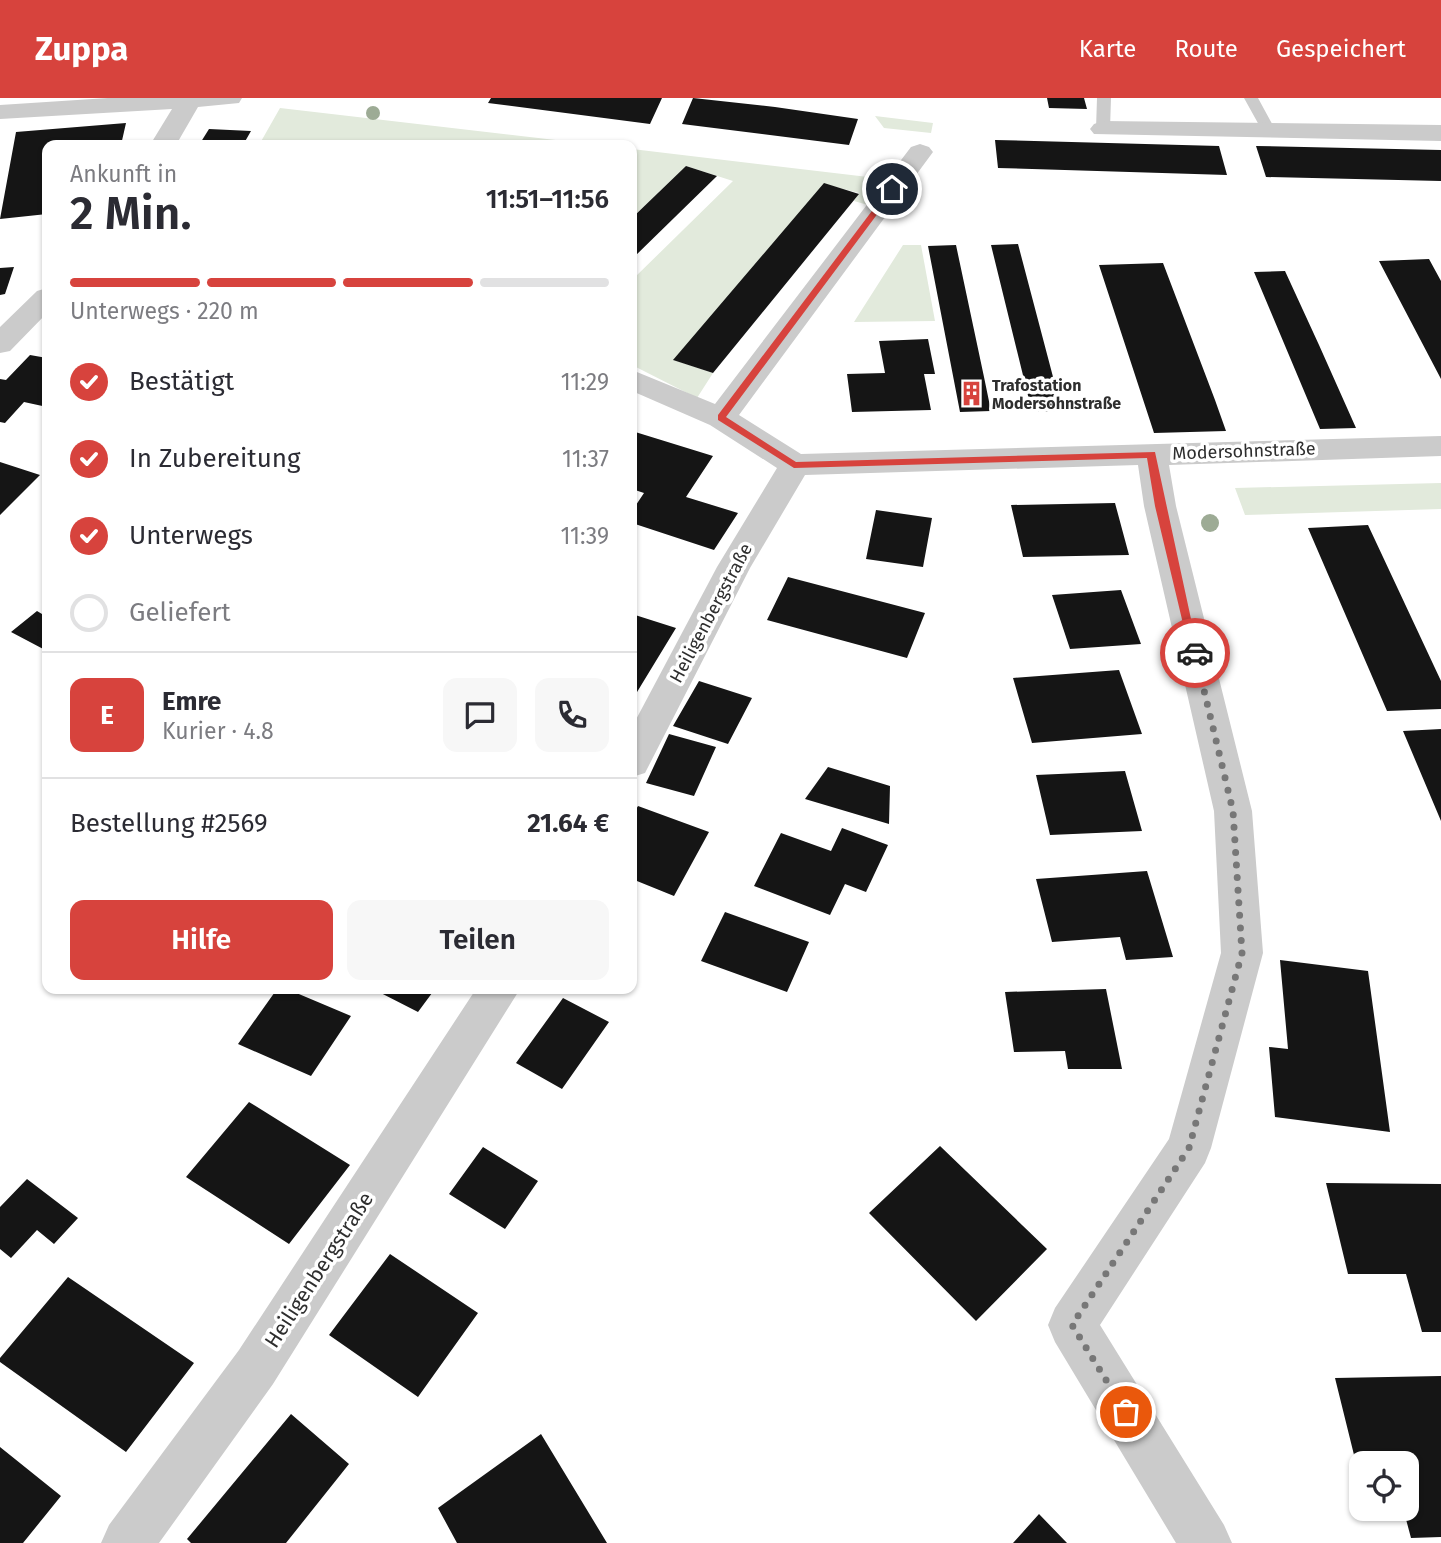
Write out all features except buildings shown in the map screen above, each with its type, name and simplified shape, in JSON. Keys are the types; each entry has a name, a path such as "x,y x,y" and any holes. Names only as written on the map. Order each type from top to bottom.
{"street":[{"path":"0,113 230,98"},
{"path":"166,140 189,100"},
{"path":"1102,129 1441,133"},
{"path":"721,418 920,152"},
{"path":"0,344 42,303"},
{"path":"637,382 721,418 794,465"},
{"name":"Modersohnstraße","path":"794,465 1441,446"},
{"path":"1152,454 1160,506 1233,811 1242,953 1189,1148 1072,1325 1206,1543"},
{"name":"Heiligenbergstraße","path":"637,752 734,567 794,465"},
{"name":"Heiligenbergstraße","path":"127,1543 256,1367 496,994"}],"lane":[{"path":"1102,129 1104,98"},
{"path":"1251,98 1269,131"}],"shaded area":[{"path":"280,108 556,140 262,140"},
{"path":"875,116 933,123 931,133 884,128"},
{"path":"637,150 885,179 868,205 854,201 859,193 824,184 674,360 713,373 697,398 637,368 637,275 733,181 686,166 637,213"},
{"path":"903,245 921,245 935,321 854,322"},
{"path":"1441,483 1441,509 1245,515 1235,488"}],"way so far":[{"path":"1126,1412 1072,1325 1189,1148 1242,953 1233,811 1195,653"}],"place":[{"name":"Trafostation Modersohnstraße","path":"972,394"}],"route":[{"path":"892,189 721,418 794,465 1152,454 1160,506 1195,653"}]}
